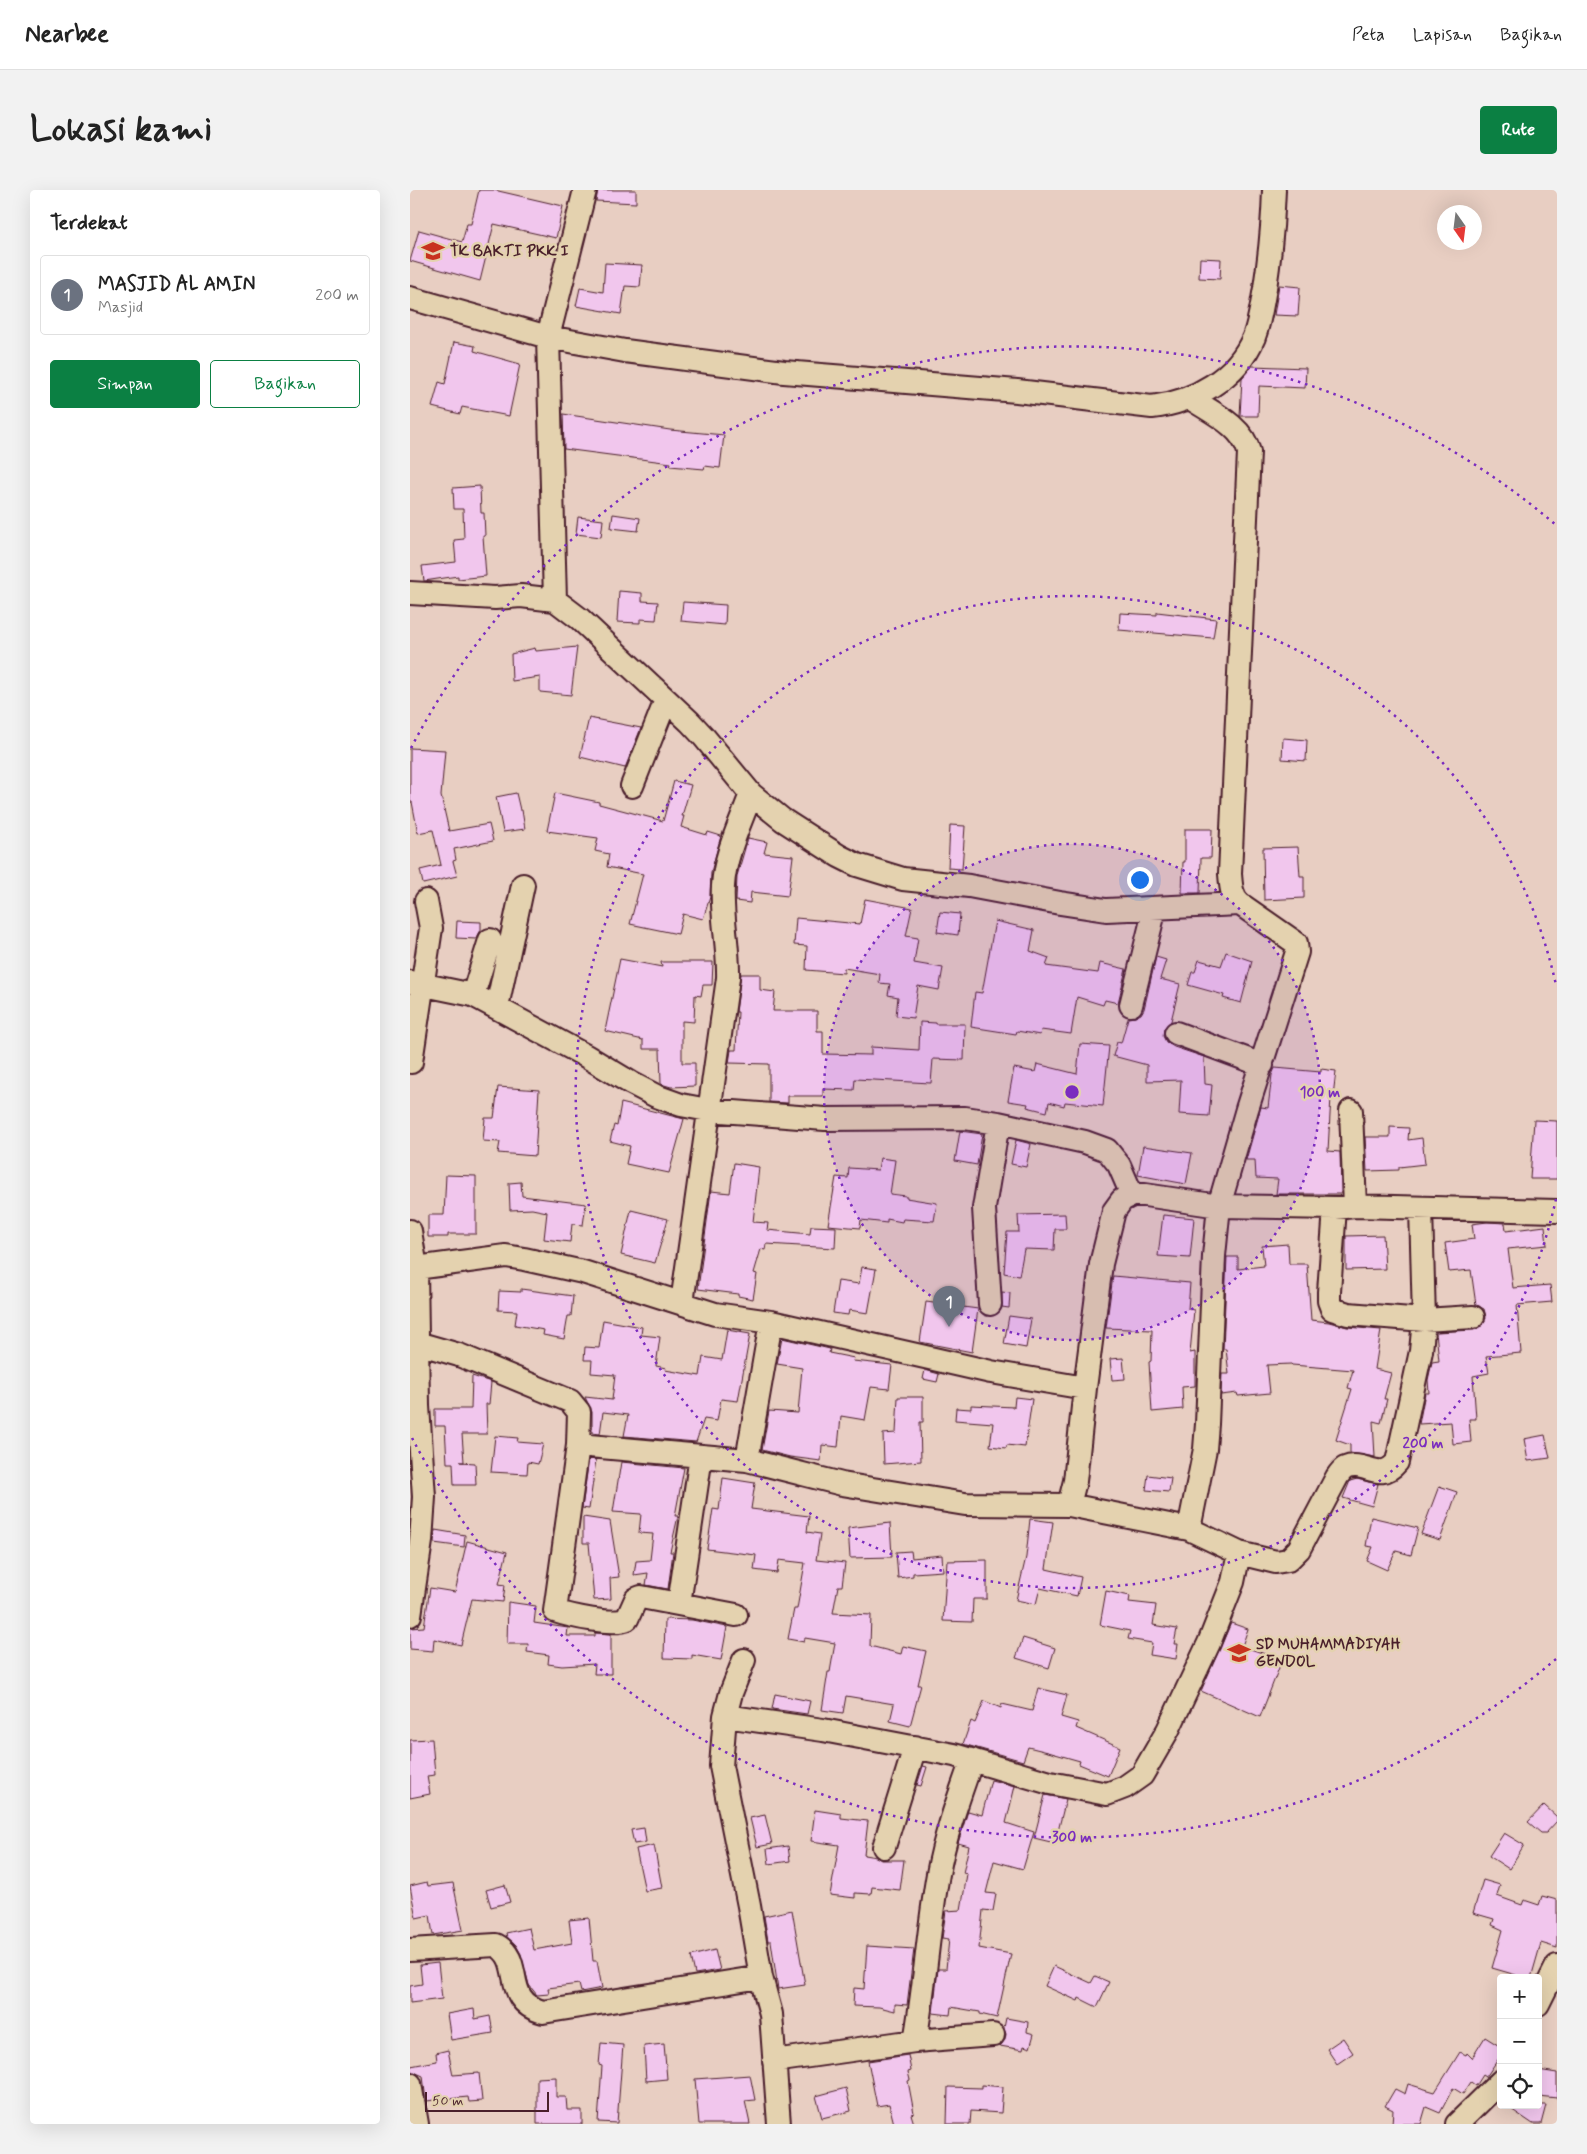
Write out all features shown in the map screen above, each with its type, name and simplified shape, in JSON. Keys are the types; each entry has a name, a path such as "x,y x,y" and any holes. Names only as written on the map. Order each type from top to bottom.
{"street":[{"path":"555,600 548,337 585,190"},
{"path":"410,298 548,337 625,351 784,372 1018,391 1152,406 1170,405 1212,387 1242,357 1254,337 1261,312 1272,243 1274,190"},
{"path":"1189,1529 1205,1449 1214,1256 1219,1206 1297,952 1296,944 1240,904 1234,895 1230,874 1249,452 1247,442 1241,433 1190,398"},
{"path":"410,593 495,598 521,596 555,600 580,619 704,737 751,794 783,820 857,865 903,879 969,886 1050,902 1106,910 1240,904"},
{"path":"632,786 666,700"},
{"path":"682,1303 728,978 723,894 724,872 727,858 751,794"},
{"path":"497,1007 523,885"},
{"path":"411,1062 416,983 431,928 426,901"},
{"path":"1131,1005 1155,908"},
{"path":"474,995 490,940"},
{"path":"416,983 474,995 656,1096 681,1105 708,1110 849,1120 965,1118 998,1123 1085,1142 1107,1150 1119,1164 1132,1195"},
{"path":"1176,1033 1262,1065"},
{"path":"1352,1111 1345,1207 1329,1292 1329,1301 1332,1309 1348,1314 1424,1320 1473,1317"},
{"path":"990,1304 984,1208 998,1123"},
{"path":"1069,1505 1075,1481 1085,1388 1093,1336 1096,1292 1114,1211 1122,1200 1132,1195 1145,1195 1219,1206 1557,1211"},
{"path":"578,1445 747,1460 842,1484 965,1504 1069,1505 1189,1529 1240,1553 1276,1562 1288,1560 1299,1549 1337,1477 1345,1468 1356,1467 1383,1472 1391,1469 1397,1462 1421,1351 1424,1320 1421,1208"},
{"path":"410,1231 416,1268 417,1343 414,1407 424,1497 421,1541 410,1615"},
{"path":"416,1268 506,1256 524,1259 583,1272 715,1314 771,1322 991,1372 1085,1388"},
{"path":"747,1460 771,1322"},
{"path":"417,1343 459,1355 570,1401 579,1412 578,1445 555,1611 567,1615 618,1622 627,1619 636,1599 639,1598 736,1615"},
{"path":"679,1604 701,1456"},
{"path":"725,1716 823,1730 915,1748 972,1760 1050,1783 1107,1794 1125,1787 1142,1775 1168,1730 1209,1643 1233,1582 1240,1553"},
{"path":"744,1660 731,1693 725,1716 721,1766 761,1977 771,2014 779,2124"},
{"path":"884,1847 915,1748"},
{"path":"915,2041 944,1843 972,1760"},
{"path":"410,1950 496,1945 504,1949 509,1955 517,1990 523,2002 531,2009 543,2012 761,1977"},
{"path":"1542,1996 1557,1966"},
{"path":"774,2061 915,2041 993,2035"},
{"path":"410,2084 417,2124"},
{"path":"1457,2124 1497,2085"}],"building":[{"path":"479,190 494,190 563,206 556,238 494,224 480,281 410,261 419,230 462,242 467,224 471,224"},
{"path":"598,190 636,190 636,203 596,201"},
{"path":"1200,258 1221,259 1220,279 1199,278"},
{"path":"605,263 642,265 640,287 625,286 621,314 576,306 580,288 603,292"},
{"path":"1279,285 1300,287 1298,316 1274,315"},
{"path":"454,342 475,346 474,351 520,364 509,416 462,407 460,414 432,407 439,382 445,384"},
{"path":"1252,366 1306,368 1305,388 1259,386 1258,416 1240,416 1242,378"},
{"path":"563,414 670,430 724,435 720,468 705,466 704,469 670,466 671,463 564,449"},
{"path":"480,486 481,513 484,513 485,536 483,536 486,576 458,579 458,576 424,581 422,566 456,562 454,540 464,539 463,509 454,509 453,488"},
{"path":"613,514 640,518 638,531 611,528"},
{"path":"578,517 603,520 601,537 576,534"},
{"path":"619,591 642,593 642,601 658,602 656,620 640,619 640,623 617,622"},
{"path":"683,602 726,605 725,625 681,621"},
{"path":"1157,612 1216,619 1213,638 1119,630 1120,613 1157,615"},
{"path":"577,647 571,695 540,692 540,677 512,681 511,654 535,648 536,651"},
{"path":"589,718 641,728 625,768 580,757"},
{"path":"1283,738 1307,740 1306,761 1282,759"},
{"path":"410,748 445,750 441,796 449,831 489,824 493,841 454,849 456,860 453,861 457,876 423,884 420,870 441,865 433,830 418,833 412,802 410,802"},
{"path":"674,781 691,785 682,816 684,816 681,827 707,835 708,832 721,836 711,872 710,897 703,919 683,914 678,934 630,924 643,874 607,867 609,854 595,851 598,838 547,831 555,793 599,802 599,804 663,821"},
{"path":"516,793 520,810 522,810 525,829 503,832 496,797"},
{"path":"950,825 965,826 962,869 948,868"},
{"path":"1185,829 1212,829 1211,858 1201,858 1200,893 1182,893 1183,862 1185,862"},
{"path":"748,838 767,842 764,853 793,856 788,896 751,892 750,903 736,901 737,876"},
{"path":"1298,847 1300,876 1304,876 1304,898 1264,900 1263,848"},
{"path":"865,899 912,908 906,936 918,938 914,963 943,968 939,990 918,986 913,1018 896,1016 898,997 888,995 890,984 879,983 880,974 844,968 844,973 806,970 807,946 794,945 796,918 860,924"},
{"path":"940,912 960,914 958,935 937,932"},
{"path":"457,921 481,922 481,930 476,939 456,938"},
{"path":"995,921 1034,930 1030,951 1049,958 1046,966 1098,973 1100,963 1126,969 1118,1003 1105,1000 1103,1005 1077,997 1071,1034 1041,1030 1040,1035 1017,1031 1016,1034 971,1027 975,992 982,993"},
{"path":"1226,952 1252,961 1241,1003 1223,998 1224,995 1188,985 1192,972 1195,972 1199,960 1221,966"},
{"path":"1156,957 1166,960 1160,979 1180,984 1171,1021 1164,1028 1163,1036 1166,1042 1174,1047 1204,1057 1205,1084 1212,1085 1209,1116 1179,1114 1181,1080 1147,1081 1147,1065 1113,1056 1117,1042 1121,1043 1128,1018 1141,1014 1144,1009"},
{"path":"620,959 662,967 661,962 713,962 712,985 703,985 701,996 695,995 694,1022 682,1021 682,1063 695,1063 695,1086 671,1087 661,1084 660,1049 643,1049 643,1040 605,1031"},
{"path":"741,974 760,974 760,990 775,992 773,1011 817,1011 817,1031 823,1031 823,1054 871,1055 871,1047 919,1050 920,1022 965,1024 964,1060 933,1059 931,1083 855,1079 854,1090 823,1089 823,1096 788,1096 788,1103 769,1102 769,1064 729,1063 731,1050 736,1050 738,1012 736,1012"},
{"path":"1080,1044 1109,1046 1103,1106 1065,1102 1064,1106 1049,1102 1047,1112 1027,1107 1028,1104 1008,1101 1014,1068 1035,1072 1037,1064 1077,1074"},
{"path":"1275,1068 1321,1072 1321,1069 1336,1071 1333,1096 1331,1096 1328,1151 1340,1152 1341,1194 1276,1194 1278,1179 1256,1178 1255,1160 1246,1160 1261,1107 1268,1108 1272,1075"},
{"path":"498,1087 539,1090 535,1156 498,1153 500,1142 483,1141 485,1118 494,1118"},
{"path":"621,1103 684,1119 669,1173 626,1164 630,1146 610,1141 614,1125 617,1126"},
{"path":"1534,1120 1557,1121 1557,1179 1530,1179"},
{"path":"1390,1127 1409,1128 1408,1140 1422,1138 1425,1164 1399,1167 1399,1170 1367,1171 1365,1137 1390,1137"},
{"path":"960,1131 982,1134 977,1165 955,1161"},
{"path":"1016,1140 1031,1144 1026,1167 1011,1164"},
{"path":"1143,1146 1192,1153 1186,1184 1138,1175"},
{"path":"880,1158 895,1160 890,1194 937,1203 934,1221 903,1219 902,1222 887,1219 887,1223 861,1220 860,1228 828,1225 836,1177 848,1178 849,1168 878,1170"},
{"path":"734,1163 759,1167 753,1222 768,1223 767,1230 810,1234 811,1226 836,1227 835,1248 766,1244 765,1250 761,1249 754,1273 757,1274 753,1299 738,1296 738,1294 698,1289 711,1191 730,1193"},
{"path":"446,1175 476,1176 476,1234 448,1234 448,1237 428,1237 428,1215 444,1215"},
{"path":"521,1182 522,1196 586,1204 583,1225 572,1224 570,1242 544,1239 547,1212 532,1209 510,1210 509,1183"},
{"path":"631,1210 668,1219 655,1263 621,1255"},
{"path":"1065,1214 1066,1229 1055,1229 1054,1250 1024,1249 1019,1276 1004,1273 1007,1232 1019,1232 1018,1215"},
{"path":"1163,1215 1194,1218 1190,1258 1158,1256"},
{"path":"1487,1222 1505,1223 1506,1231 1545,1226 1547,1245 1508,1249 1513,1288 1550,1285 1552,1302 1517,1305 1521,1353 1486,1356 1489,1373 1473,1376 1476,1419 1469,1419 1471,1442 1453,1444 1451,1422 1419,1424 1425,1393 1429,1393 1428,1380 1432,1362 1439,1361 1436,1332 1474,1330 1484,1323 1486,1317 1484,1309 1476,1305 1471,1270 1449,1272 1445,1243 1474,1239 1472,1224"},
{"path":"1383,1235 1385,1269 1346,1270 1346,1236"},
{"path":"1288,1244 1289,1264 1307,1264 1311,1320 1347,1327 1381,1330 1375,1369 1391,1373 1384,1399 1387,1399 1381,1423 1373,1421 1375,1457 1350,1453 1350,1445 1336,1440 1352,1389 1348,1388 1353,1370 1291,1364 1267,1365 1270,1393 1238,1396 1237,1393 1221,1395 1222,1374 1229,1374 1226,1349 1223,1349 1227,1257 1238,1257 1238,1269 1264,1266 1262,1246"},
{"path":"862,1267 876,1269 868,1313 849,1310 848,1315 833,1313 838,1281 859,1284"},
{"path":"1113,1276 1190,1283 1188,1309 1194,1310 1190,1353 1195,1352 1195,1386 1182,1387 1183,1409 1152,1412 1149,1362 1151,1361 1152,1330 1106,1328"},
{"path":"521,1289 573,1296 571,1316 568,1316 564,1339 543,1335 544,1330 515,1325 517,1311 498,1310 499,1291 521,1292"},
{"path":"1002,1292 1010,1293 1009,1308 1002,1307"},
{"path":"926,1302 978,1309 972,1352 920,1342"},
{"path":"1009,1316 1031,1319 1026,1348 1004,1344"},
{"path":"603,1320 642,1327 641,1335 660,1337 656,1366 666,1368 665,1370 700,1376 703,1357 722,1360 727,1330 750,1334 738,1401 721,1399 717,1421 704,1419 696,1442 624,1436 628,1415 603,1412 600,1434 592,1433 592,1412 585,1397 612,1400 615,1375 591,1373 592,1360 584,1360 585,1347 599,1348"},
{"path":"782,1338 830,1349 829,1353 854,1358 853,1361 892,1365 889,1389 871,1387 865,1420 841,1416 838,1447 822,1445 821,1461 790,1457 762,1450 769,1411 798,1413 802,1368 777,1364"},
{"path":"1123,1358 1125,1379 1112,1380 1110,1359"},
{"path":"925,1370 939,1374 937,1382 923,1379"},
{"path":"472,1376 491,1382 489,1404 486,1404 487,1434 462,1434 464,1462 460,1462 475,1463 476,1485 454,1485 453,1463 447,1463 445,1426 435,1426 435,1409 471,1409"},
{"path":"898,1397 923,1397 923,1422 920,1422 921,1461 884,1464 883,1434 896,1433"},
{"path":"1015,1397 1032,1399 1025,1447 1007,1445 1006,1448 990,1446 993,1423 955,1420 956,1408 971,1409 971,1405 1014,1407"},
{"path":"1545,1435 1550,1458 1528,1461 1524,1439"},
{"path":"495,1436 518,1438 517,1442 543,1444 538,1464 528,1462 527,1474 491,1472"},
{"path":"589,1459 596,1460 589,1509 582,1508"},
{"path":"621,1462 684,1468 675,1516 678,1516 670,1552 673,1552 668,1589 646,1585 648,1573 634,1575 636,1561 650,1560 653,1534 639,1533 641,1514 613,1512"},
{"path":"1148,1475 1171,1478 1169,1492 1146,1490"},
{"path":"723,1478 755,1483 751,1509 809,1516 807,1532 820,1534 816,1560 845,1563 842,1586 838,1586 833,1613 871,1615 870,1646 901,1654 903,1646 926,1651 918,1685 921,1685 910,1726 890,1721 894,1704 846,1696 843,1713 822,1710 835,1643 805,1638 804,1642 788,1639 794,1609 797,1609 805,1563 779,1560 777,1573 754,1570 756,1555 707,1549 713,1509 719,1510"},
{"path":"1357,1479 1378,1484 1372,1506 1343,1498 1350,1481"},
{"path":"1439,1486 1457,1492 1440,1540 1421,1534"},
{"path":"583,1517 610,1521 619,1577 610,1578 611,1599 594,1600 589,1543 583,1543"},
{"path":"1371,1517 1418,1528 1411,1555 1396,1551 1387,1570 1367,1561 1373,1547 1366,1546"},
{"path":"1030,1519 1053,1522 1046,1569 1081,1577 1077,1596 1040,1588 1036,1604 1016,1600 1026,1557"},
{"path":"890,1523 892,1557 850,1558 848,1528"},
{"path":"435,1530 465,1535 464,1547 434,1543"},
{"path":"467,1541 507,1552 499,1584 505,1585 503,1602 472,1599 461,1645 434,1639 433,1651 410,1649 410,1628 424,1627 430,1588 455,1592"},
{"path":"911,1551 912,1558 942,1555 943,1571 913,1573 913,1576 898,1578 896,1552"},
{"path":"987,1560 987,1599 973,1599 972,1622 943,1621 947,1561"},
{"path":"1106,1591 1130,1596 1129,1602 1156,1605 1153,1625 1177,1629 1174,1644 1178,1644 1176,1659 1150,1655 1152,1643 1128,1639 1130,1631 1100,1625"},
{"path":"508,1602 536,1606 534,1623 568,1628 567,1636 595,1636 595,1633 611,1634 611,1674 594,1674 595,1664 562,1666 548,1664 549,1655 527,1652 528,1644 507,1644"},
{"path":"665,1619 692,1620 727,1627 721,1660 692,1655 692,1659 664,1658"},
{"path":"1231,1623 1248,1629 1242,1646 1282,1660 1260,1717 1201,1691"},
{"path":"1023,1638 1055,1648 1049,1668 1016,1658"},
{"path":"1038,1688 1067,1695 1061,1717 1078,1722 1076,1728 1120,1747 1108,1776 1079,1764 1080,1761 1028,1747 1023,1761 963,1744 971,1721 975,1723 984,1701 1001,1708 1002,1704 1032,1711"},
{"path":"775,1694 810,1701 807,1714 772,1709"},
{"path":"432,1739 435,1775 427,1776 430,1794 410,1798 410,1740"},
{"path":"923,1766 927,1767 921,1786 917,1785"},
{"path":"991,1780 1015,1786 1006,1823 1034,1832 1023,1869 994,1861 986,1893 996,1894 993,1911 983,1910 979,1948 1011,1954 997,2018 980,2014 980,2012 951,2007 950,2015 933,2013 938,1969 946,1969 949,1939 942,1938 946,1911 961,1910 967,1874 963,1873 969,1846 958,1843 968,1811 982,1815"},
{"path":"1045,1795 1066,1799 1055,1843 1034,1838"},
{"path":"1544,1805 1557,1817 1557,1821 1546,1833 1541,1833 1528,1822"},
{"path":"815,1810 841,1814 841,1818 868,1821 864,1855 881,1860 904,1860 900,1890 872,1887 871,1894 855,1893 855,1898 830,1895 839,1845 811,1841"},
{"path":"765,1815 772,1844 757,1847 750,1818"},
{"path":"644,1828 646,1842 634,1844 631,1830"},
{"path":"1504,1833 1524,1845 1509,1869 1489,1856"},
{"path":"654,1845 662,1888 645,1891 636,1849"},
{"path":"788,1846 790,1861 769,1864 767,1849"},
{"path":"1483,1880 1500,1885 1497,1896 1522,1905 1524,1900 1539,1905 1542,1896 1557,1900 1557,1948 1541,1943 1532,1974 1513,1974 1492,1968 1503,1930 1492,1925 1494,1919 1473,1913"},
{"path":"427,1882 428,1886 453,1883 463,1930 433,1935 430,1915 416,1918 410,1886"},
{"path":"505,1885 510,1902 491,1907 486,1890"},
{"path":"792,1910 805,1985 778,1989 771,1941 768,1941 764,1916"},
{"path":"589,1918 593,1961 597,1961 602,1988 581,1992 579,1984 548,1988 549,1994 537,1995 529,1985 521,1954 516,1945 507,1937 506,1933 529,1928 534,1950 572,1943 569,1920"},
{"path":"867,1946 914,1949 907,2005 895,2004 895,2011 879,2007 853,2006 854,1988 864,1989"},
{"path":"715,1950 720,1970 695,1974 691,1956"},
{"path":"438,1963 442,1999 410,2003 410,1986 422,1984 420,1965"},
{"path":"1054,1966 1091,1983 1095,1976 1109,1982 1097,2007 1079,1998 1078,2001 1045,1986"},
{"path":"474,2009 475,2019 490,2016 493,2033 451,2040 447,2014"},
{"path":"1006,2018 1028,2022 1027,2032 1034,2034 1030,2048 1024,2046 1023,2050 1000,2046 1005,2040 1004,2028"},
{"path":"1485,2037 1497,2044 1497,2061 1486,2077 1483,2075 1476,2086 1471,2082 1463,2094 1453,2088 1440,2113 1426,2107 1421,2124 1392,2124 1393,2110 1385,2106 1395,2089 1405,2094 1408,2084 1435,2092 1460,2052 1466,2055 1467,2053 1472,2058"},
{"path":"1343,2038 1353,2053 1337,2064 1327,2049"},
{"path":"601,2043 623,2045 617,2123 598,2122 602,2066 599,2065"},
{"path":"664,2044 667,2079 646,2081 644,2046"},
{"path":"448,2050 453,2075 479,2073 482,2101 469,2102 468,2097 426,2101 423,2076 412,2071 411,2066 437,2061 436,2053"},
{"path":"908,2055 911,2071 908,2072 910,2080 908,2081 914,2113 911,2114 914,2124 894,2124 889,2104 877,2106 868,2061"},
{"path":"1542,2071 1557,2073 1557,2098 1542,2096"},
{"path":"750,2075 755,2100 745,2101 750,2124 699,2124 695,2079"},
{"path":"556,2077 556,2097 566,2097 567,2110 582,2110 582,2124 537,2124 537,2078"},
{"path":"982,2085 1003,2087 1001,2113 971,2111 970,2124 947,2124 948,2087 982,2088"},
{"path":"846,2088 851,2111 822,2118 816,2096"},
{"path":"1542,2105 1546,2105 1541,2124 1533,2124 1511,2109 1542,2109"}],"place":[{"name":"TK BAKTI PKK I","path":"433,251"},
{"name":"MASJID AL AMIN","path":"949,1327"},
{"name":"SD MUHAMMADIYAH GENDOL","path":"1239,1653"}]}
